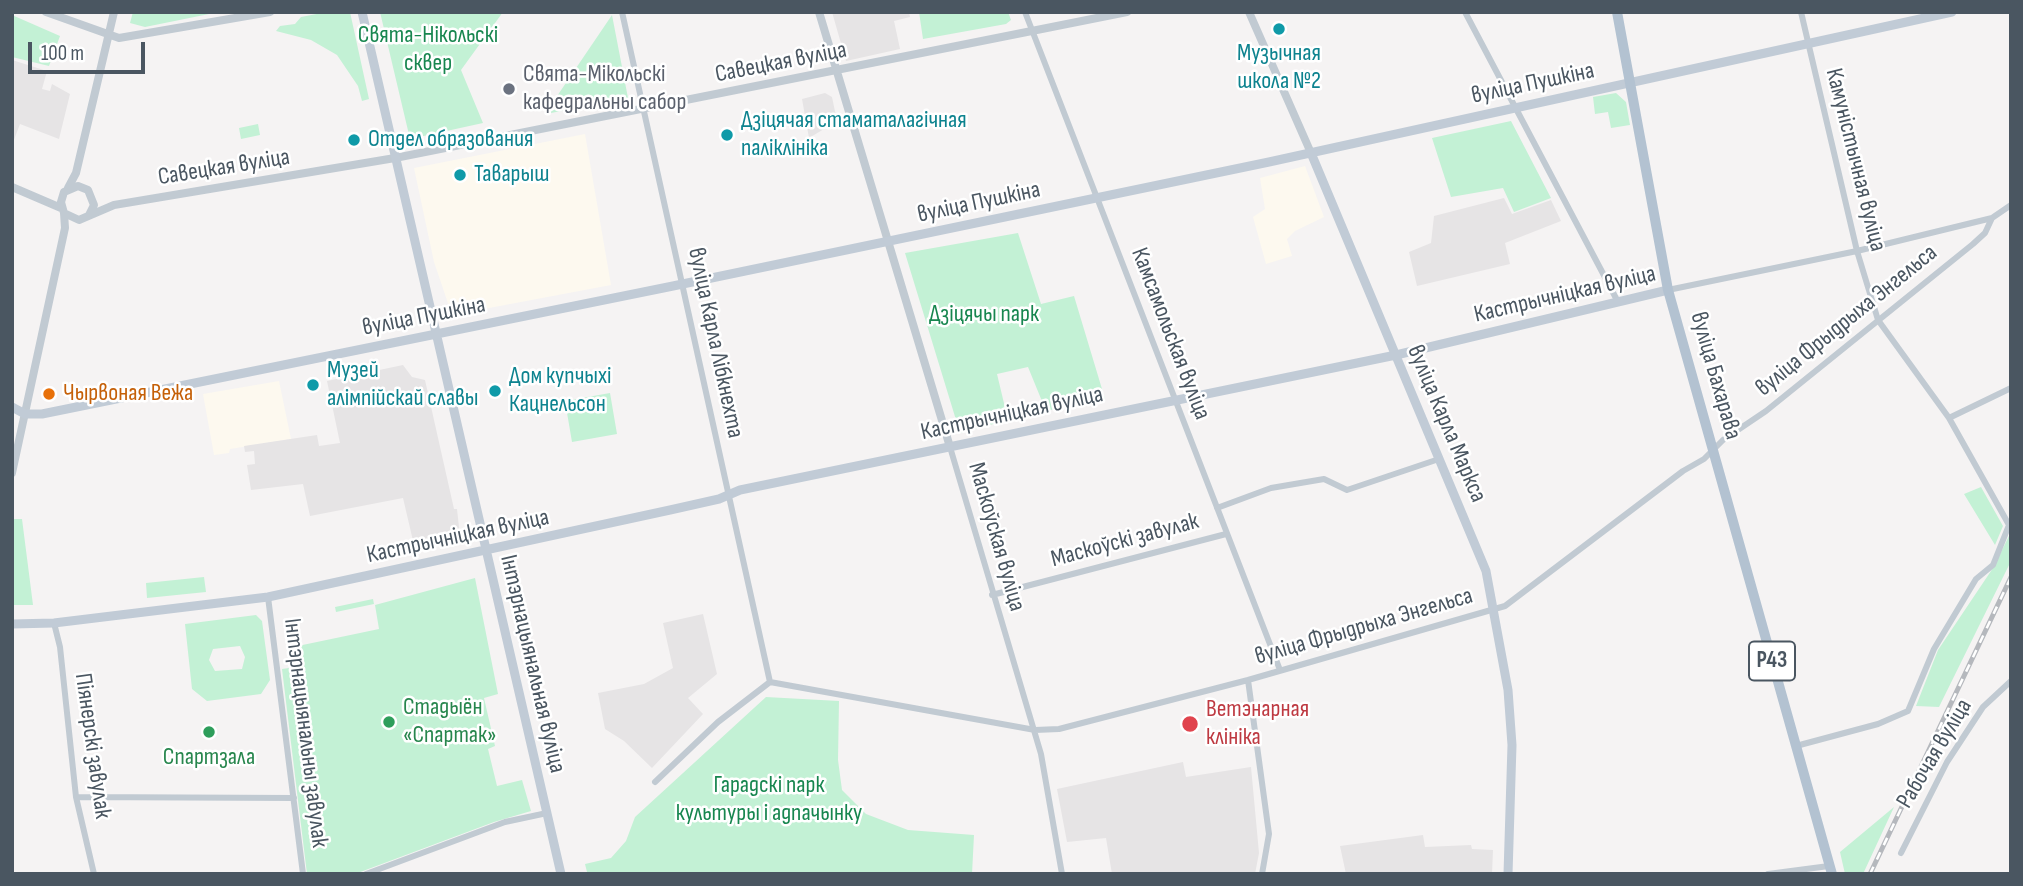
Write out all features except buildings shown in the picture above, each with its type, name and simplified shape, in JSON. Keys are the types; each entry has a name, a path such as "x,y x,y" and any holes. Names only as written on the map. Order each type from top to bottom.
{"main road":[{"name":"Інтэрнацыянальная вуліца","path":"362,12 561,874"},
{"name":"вуліца Бахарава","path":"1617,12 1668,290 1831,870"},
{"name":"вуліца Пушкіна","path":"25,414 42,414 1097,198 1952,12"},
{"name":"вуліца Карла Маркса","path":"1311,153 1486,571 1496,610 1508,690 1512,745 1508,874"},
{"name":"Кастрычніцкая вуліца","path":"12,624 54,623 268,597 719,499 729,493 1396,355 1668,290"},
{"path":"12,407 25,414"}],"street":[{"path":"46,12 107,36 130,38 270,12"},
{"path":"12,473 65,228 62,210 66,191 76,173 114,12"},
{"name":"вуліца Карла Лібкнехта","path":"622,12 770,682"},
{"name":"Маскоўская вуліца","path":"819,12 992,595 1035,730 1048,785 1062,874"},
{"name":"Камсамольская вуліца","path":"1024,12 1280,670"},
{"name":"Савецкая вуліца","path":"89,215 110,206 395,158 837,72 1127,12"},
{"name":"вуліца Карла Маркса","path":"1249,12 1311,153"},
{"path":"1465,12 1618,302"},
{"name":"Камуністычная вуліца","path":"1801,12 1857,251 1878,320 1949,418 2009,525"},
{"path":"76,173 84,187 110,206"},
{"path":"12,187 48,201 79,220"},
{"path":"48,201 66,191 84,187"},
{"path":"65,228 89,215 94,205 92,194"},
{"name":"Кастрычніцкая вуліца","path":"1668,290 1857,251 1992,218 2011,205"},
{"name":"вуліца Фрыдрыха Энгельса","path":"770,682 1035,730 1059,729 1248,680 1496,610 1543,579 1683,471 1704,458 1714,447 1766,411 1973,244 1984,233 1992,218"},
{"path":"1949,418 2011,388"},
{"name":"Маскоўскі завулак","path":"1217,508 1271,488 1324,479 1347,490 1439,459"},
{"path":"1796,746 1878,724 1908,711 1934,649 1976,579 1993,565 2009,525"},
{"name":"Маскоўскі завулак","path":"992,595 1226,534"},
{"name":"Інтэрнацыянальны завулак","path":"268,597 303,874"},
{"name":"Піянерскі завулак","path":"54,623 60,647 76,797 94,874"},
{"path":"1248,680 1269,834 1262,874"},
{"name":"Рабочая вуліца","path":"1901,853 1947,762 1983,707 2011,681"},
{"path":"655,782 718,722 770,682"},
{"path":"76,797 294,798"},
{"path":"366,874 505,822 547,813"},
{"path":"1768,874 1831,870"}],"shaded area":[{"path":"832,12 909,12 910,17 894,21 900,49 846,61"},
{"path":"12,60 47,71 42,89 50,91 52,84 70,94 59,139 20,124 12,145"},
{"path":"825,93 832,97 837,121 823,124 824,129 809,138 802,99"},
{"path":"585,134 611,285 452,315 434,262 414,168"},
{"path":"1305,166 1324,217 1295,231 1287,239 1292,256 1266,264 1253,217 1265,209 1260,178"},
{"path":"1504,198 1512,214 1551,200 1561,221 1505,243 1510,264 1417,286 1409,252 1431,243 1434,216"},
{"path":"403,365 412,377 425,380 454,509 457,509 460,536 414,545 403,498 310,516 303,484 251,490 247,465 255,464 254,451 245,452 244,446 317,435 319,446 340,443 327,381"},
{"path":"279,381 291,439 230,449 229,453 214,455 203,394"},
{"path":"703,614 717,674 688,698 703,714 652,768 624,741 605,729 598,693 644,684 673,668 663,623"},
{"path":"1183,762 1186,777 1251,767 1259,853 1255,874 1112,874 1106,838 1067,842 1057,789"},
{"path":"1423,835 1425,847 1471,845 1472,849 1493,850 1492,874 1346,874 1340,846"}],"green space":[{"path":"133,12 219,12 145,27 130,23"},
{"path":"327,12 350,12 369,99 362,101 358,86 337,55 311,40 276,31 280,26 295,24 301,17"},
{"name":"Свята-Нікольскі сквер","path":"380,12 503,12 461,70 483,123 410,139"},
{"path":"919,12 1008,12 1011,20 1006,24 923,39"},
{"path":"12,15 60,36 49,66 12,57"},
{"path":"612,15 628,98 551,113 551,105"},
{"path":"1616,93 1626,102 1630,125 1611,128 1608,112 1595,114 1593,97"},
{"path":"1511,121 1551,198 1514,212 1503,188 1451,197 1432,138"},
{"path":"258,124 260,135 241,139 239,128"},
{"name":"Дзіцячы парк","path":"1018,233 1041,304 1074,296 1105,399 1046,411 1028,367 997,374 1008,420 960,433 905,253"},
{"path":"610,393 617,434 572,442 565,401"},
{"path":"1981,487 2003,526 1995,545 1964,494"},
{"path":"14,519 22,519 33,605 12,605"},
{"path":"2011,532 2011,561 1939,707 1916,706 1938,650 1993,568"},
{"path":"204,577 206,592 147,598 146,583"},
{"name":"Стадыён «Спартак»","path":"475,578 498,694 484,698 495,746 488,749 497,786 522,780 531,811 494,822 355,874 307,874 282,669 296,667 293,647 379,629 375,605"},
{"path":"373,599 374,604 336,612 335,607"},
{"path":"256,615 262,621 270,680 261,694 207,701 192,689 185,624","holes":["240,646 245,657 242,669 215,671 209,660 213,649"]},
{"name":"Гарадскі парк культуры і адпачынку","path":"766,697 839,701 838,760 842,790 866,814 908,830 974,835 972,874 587,872 585,864 611,858 626,841 635,817"},
{"path":"1894,807 1863,874 1845,874 1840,852"}],"railway":[{"path":"1870,874 2011,577"}],"place":[{"name":"Музычная школа №2","path":"1279,29"},
{"name":"Свята-Мікольскі кафедральны сабор","path":"509,89"},
{"name":"Дзіцячая стаматалагічная паліклініка","path":"727,135"},
{"name":"Отдел образования","path":"354,140"},
{"name":"Таварыш","path":"460,175"},
{"name":"Музей алімпійскай славы","path":"313,385"},
{"name":"Дом купчыхі Кацнельсон","path":"495,391"},
{"name":"Чырвоная Вежа","path":"49,394"},
{"name":"Стадыён «Спартак»","path":"389,722"},
{"name":"Ветэнарная клініка","path":"1190,724"},
{"name":"Спартзала","path":"209,732"}]}
